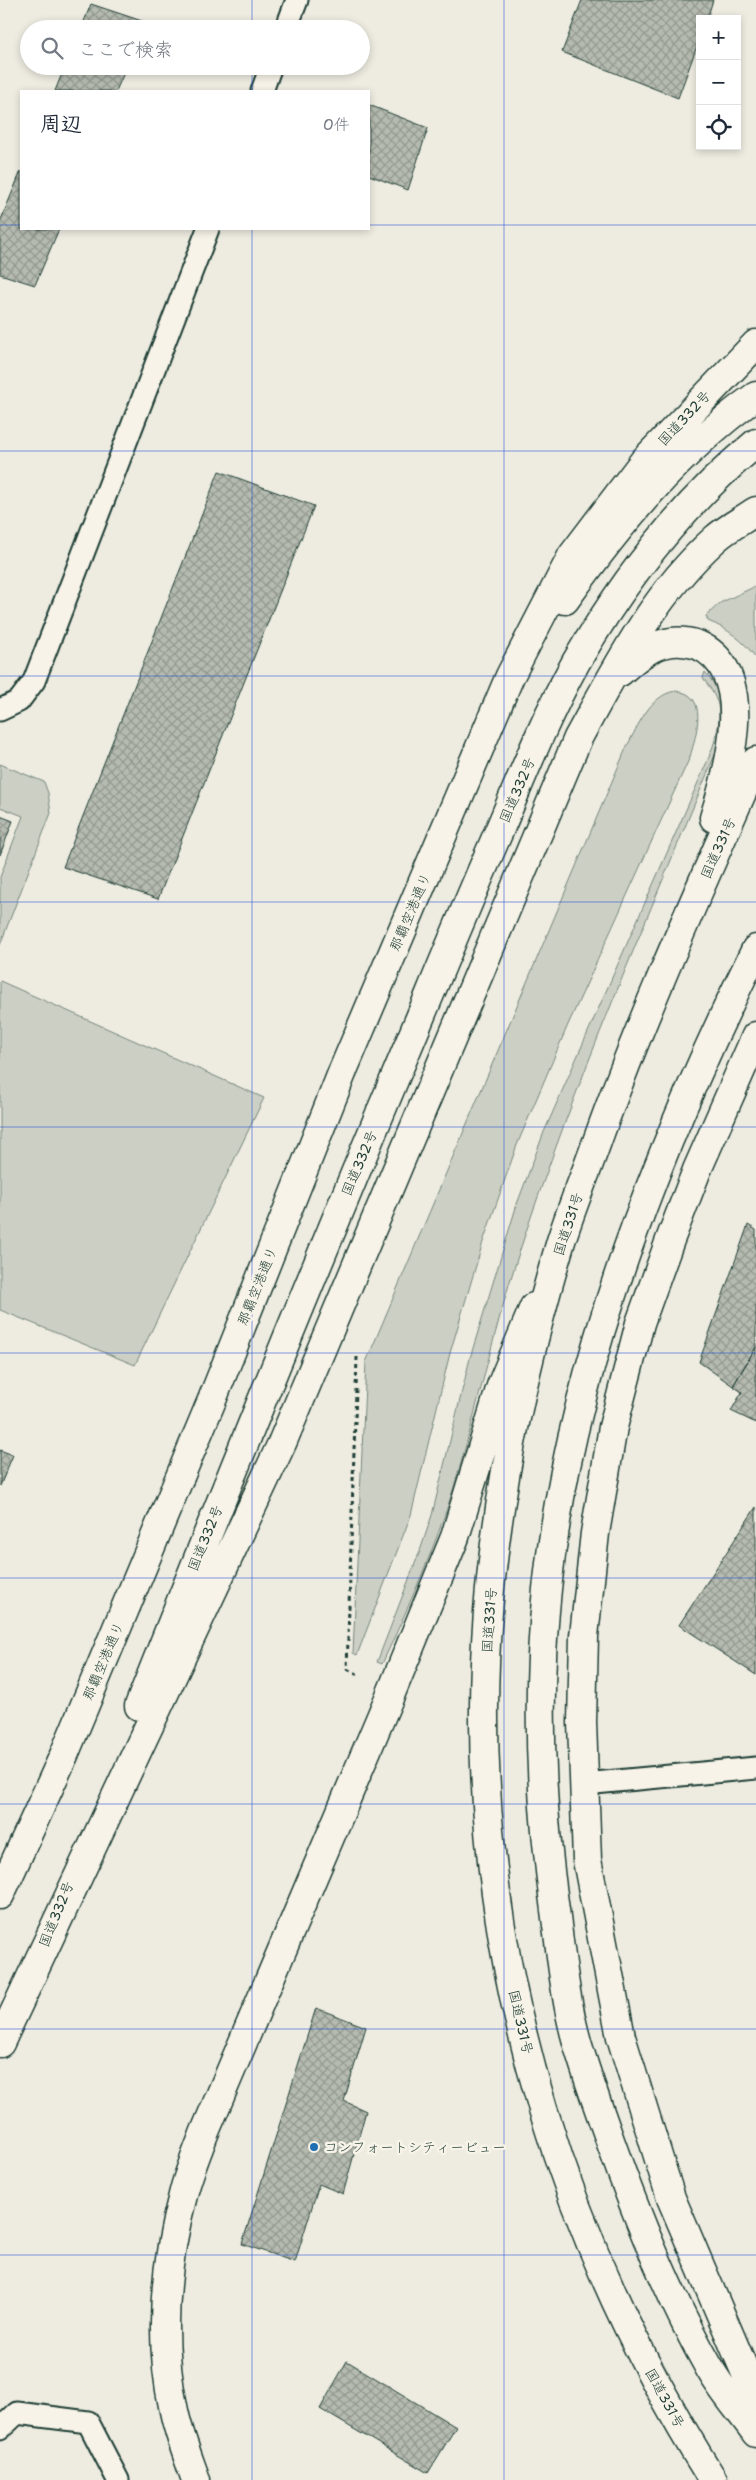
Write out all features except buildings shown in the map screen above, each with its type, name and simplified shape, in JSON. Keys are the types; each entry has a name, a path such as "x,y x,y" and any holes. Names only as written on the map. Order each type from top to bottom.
{"main road":[{"name":"国道332号","path":"510,676 540,615 578,548 644,461 756,344"},
{"path":"510,676 616,530 697,444 756,396"},
{"name":"国道332号","path":"40,1956 249,1428 477,881 555,704 600,622 626,584 664,535 706,489 756,443"},
{"name":"国道332号","path":"40,1956 282,1443 578,738 628,646 672,585 716,538 756,511"},
{"path":"607,686 642,653 656,645 671,641 696,644 718,653 734,670 738,683 743,725 677,942"},
{"name":"那覇空港通り","path":"0,1895 64,1755 212,1400 344,1068 510,676"},
{"name":"国道331号","path":"713,2480 687,2439 636,2345 596,2259 563,2174 536,2086 513,1989 498,1902 487,1797 484,1705 490,1598 500,1503 514,1418 562,1236 615,1089 756,761"},
{"path":"756,948 695,1080 659,1167 601,1331 576,1424 558,1510 547,1588 542,1676 541,1758 546,1852 576,2040 634,2209 671,2291 711,2371 756,2433"},
{"path":"756,1036 700,1162 670,1240 640,1323 613,1427 595,1533 584,1636 582,1722 587,1860 621,2038 671,2198 756,2397"},
{"path":"196,2480 174,2410 167,2357 165,2310 171,2249 184,2190 204,2134 455,1537 502,1386 562,1236"},
{"path":"0,2043 40,1956"}],"lane":[{"path":"289,20 297,0"},
{"path":"262,90 268,75"},
{"path":"0,710 19,702 34,682 208,230"},
{"path":"584,1784 756,1768"},
{"path":"0,2429 17,2413 88,2422 118,2480"}],"path":[{"path":"357,1357 347,1669 361,1676"}],"shaded area":[{"path":"756,586 756,658 740,640 729,631 708,621 706,616 720,603"},
{"path":"705,672 717,691 722,709 717,750 587,1064 563,1128 509,1285 447,1510 421,1577 382,1664 377,1662 432,1515 470,1358 517,1204 544,1132 713,747 718,726 718,705 712,691 703,678"},
{"path":"675,691 686,694 693,699 697,707 697,727 690,757 567,1027 517,1145 483,1242 450,1353 411,1515 357,1655 353,1653 366,1362 627,746 651,705 666,694"},
{"path":"0,764 44,782 51,813 0,945 0,877 23,816 0,807"},
{"path":"0,981 264,1098 135,1365 0,1310"}],"place":[{"name":"コンフォートシティービュー","path":"314,2147"}]}
